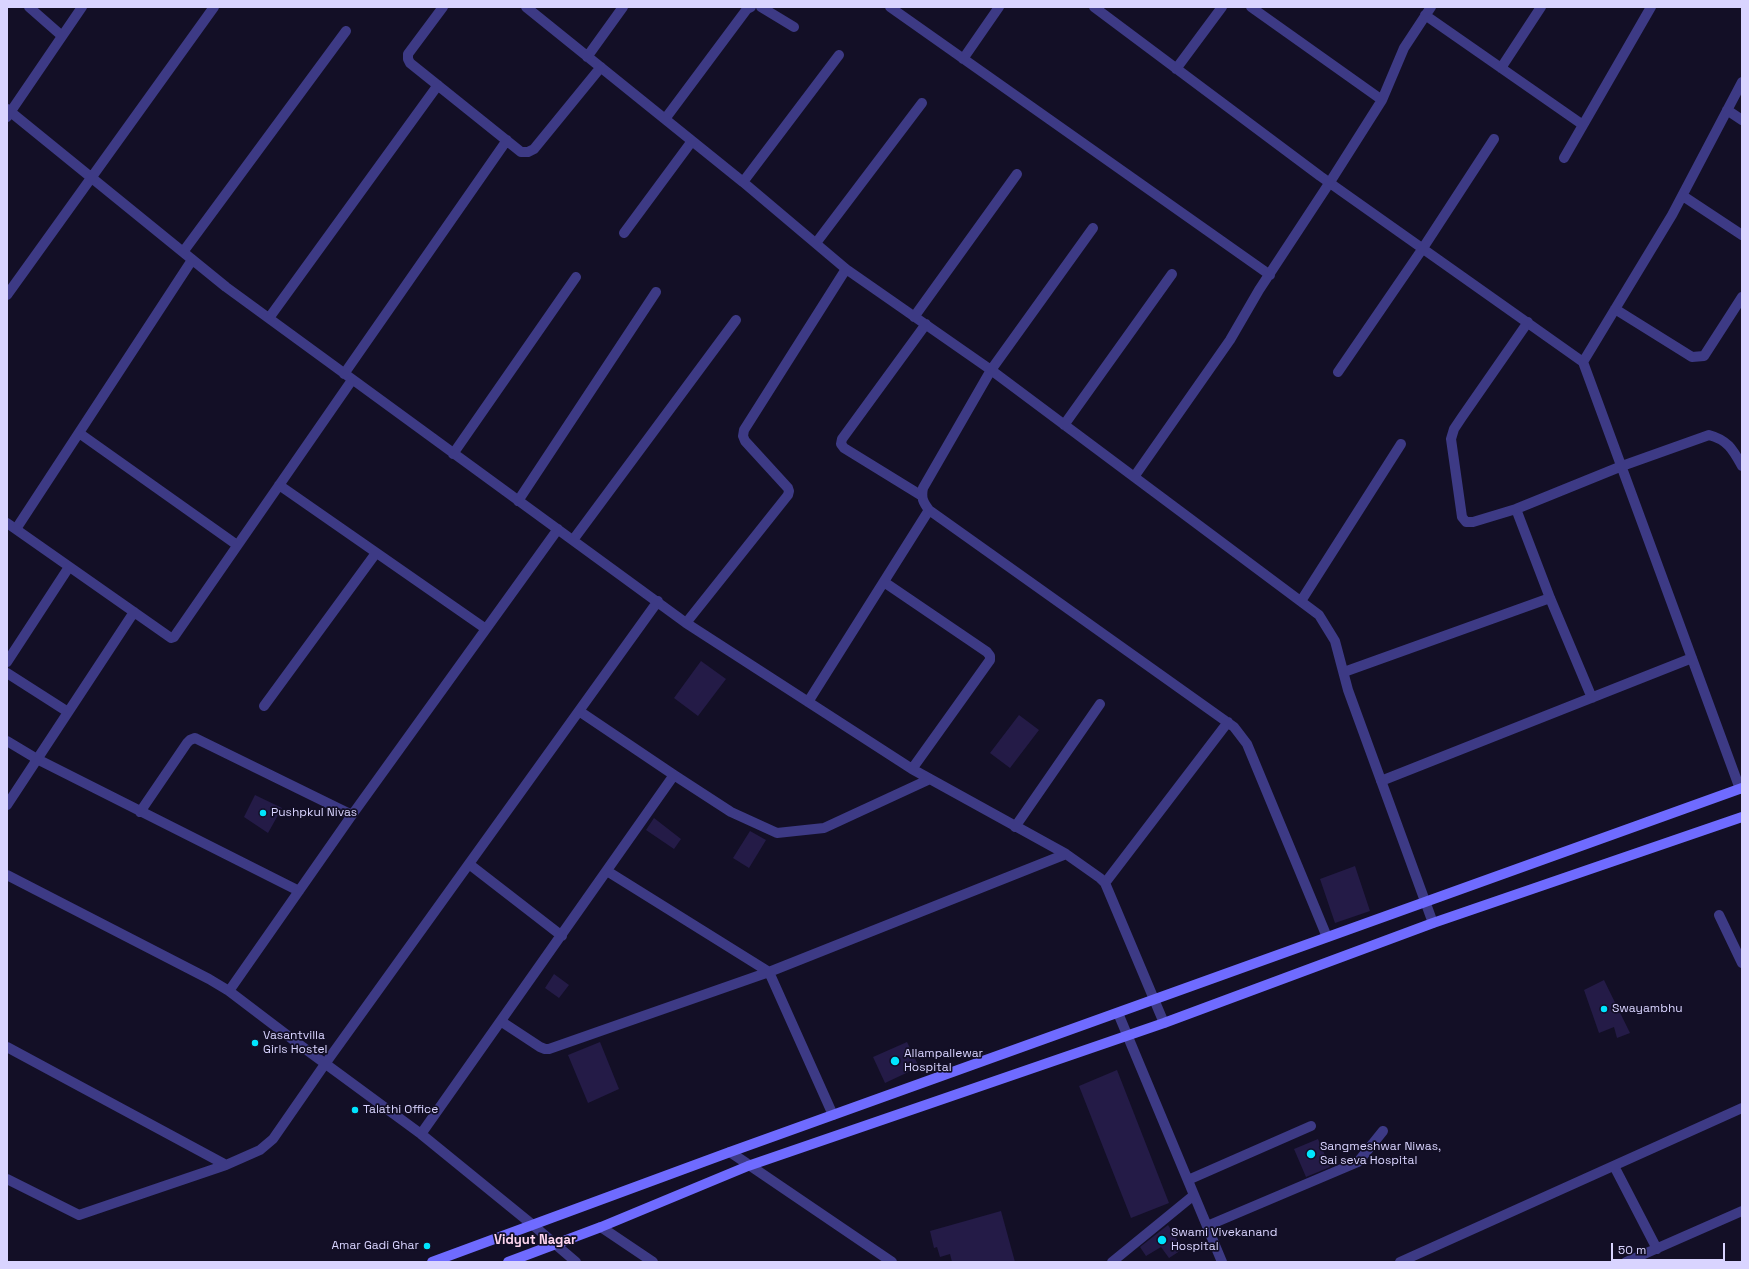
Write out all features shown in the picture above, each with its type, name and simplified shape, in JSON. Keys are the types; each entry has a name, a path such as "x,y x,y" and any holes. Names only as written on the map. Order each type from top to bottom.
{"main road":[{"path":"432,1262 534,1226 574,1209 730,1152 1741,789"},
{"path":"508,1262 601,1227 748,1166 1164,1023 1434,923 1742,817"}],"street":[{"path":"29,7 62,36"},
{"path":"82,7 8,113 91,177 192,260 269,318 453,454 658,601 686,623 912,769 1066,854 1105,883 1164,1023"},
{"path":"7,295 214,7"},
{"path":"443,7 408,54 410,63 521,152 528,152 534,149 601,67"},
{"path":"526,7 743,182 846,269 991,370 1319,615 1335,641 1348,690 1434,923"},
{"path":"588,57 623,7"},
{"path":"665,119 747,9 751,7"},
{"path":"760,7 794,27"},
{"path":"890,7 1270,275"},
{"path":"963,59 999,7"},
{"path":"1094,7 1330,182 1583,362 1741,789"},
{"path":"1176,69 1222,7"},
{"path":"1251,7 1382,100"},
{"path":"1501,68 1542,7"},
{"path":"1564,158 1651,7"},
{"path":"1134,477 1230,340 1256,294 1270,275 1382,100 1404,48 1428,11 1501,68 1583,125"},
{"path":"183,252 346,31"},
{"path":"743,182 839,56"},
{"path":"1583,362 1683,196 1742,82"},
{"path":"269,318 438,85"},
{"path":"816,243 922,103"},
{"path":"1727,110 1742,120"},
{"path":"1338,372 1423,248 1494,139"},
{"path":"7,524 169,637 174,636 279,485 348,377 507,140"},
{"path":"624,233 692,141"},
{"path":"914,317 1017,174"},
{"path":"1683,196 1742,235"},
{"path":"1093,228 991,370 924,488 922,496 923,502 929,510 1234,727 1247,744 1327,937"},
{"path":"16,529 192,260"},
{"path":"686,623 788,495 788,488 745,441 743,436 744,430 846,269"},
{"path":"1064,424 1172,274"},
{"path":"453,454 576,277"},
{"path":"518,500 656,292"},
{"path":"1615,309 1692,357 1698,358 1704,356 1742,297"},
{"path":"573,540 736,320"},
{"path":"1528,322 1454,429 1451,439 1462,517 1466,522 1473,522 1516,509 1622,466 1709,435 1726,442 1733,449 1742,466"},
{"path":"922,496 844,448 841,444 842,439 926,324"},
{"path":"79,433 237,545"},
{"path":"1301,601 1401,444"},
{"path":"279,485 486,629"},
{"path":"1516,509 1550,598 1592,698"},
{"path":"808,702 929,510"},
{"path":"229,991 352,815 558,529"},
{"path":"264,706 376,553"},
{"path":"7,662 69,567"},
{"path":"884,582 987,652 990,656 990,660 912,769"},
{"path":"1344,672 1550,598"},
{"path":"7,1179 79,1215 226,1165 260,1150 274,1138 325,1064 658,601"},
{"path":"7,805 134,612"},
{"path":"1381,781 1692,658"},
{"path":"7,673 68,712"},
{"path":"1015,827 1100,704"},
{"path":"579,711 732,812 777,832 824,828 930,779"},
{"path":"1105,883 1228,722"},
{"path":"140,812 187,743 195,738 352,815"},
{"path":"7,741 37,759 299,892"},
{"path":"421,1134 502,1022 674,775"},
{"path":"502,1022 540,1047 550,1049 768,972 1066,854"},
{"path":"469,864 562,936"},
{"path":"607,871 768,972 833,1115"},
{"path":"7,875 209,979 229,991 325,1064 421,1134 576,1262"},
{"path":"1719,915 1742,963"},
{"path":"1118,1013 1222,1262"},
{"path":"7,1047 226,1165"},
{"path":"1400,1262 1742,1108"},
{"path":"1188,1180 1311,1126"},
{"path":"1207,1226 1358,1162 1383,1131"},
{"path":"730,1152 748,1166 892,1262"},
{"path":"1614,1166 1656,1249"},
{"path":"1112,1262 1194,1195"},
{"path":"1626,1262 1742,1211"},
{"path":"601,1227 653,1262"}],"building":[{"path":"701,661 726,679 698,716 674,698"},
{"path":"1019,715 1039,730 1010,768 990,753"},
{"name":"Pushpkul Nivas","path":"255,795 282,808 268,833 244,817"},
{"path":"654,818 681,839 674,849 646,830"},
{"path":"750,831 766,840 749,868 733,858"},
{"path":"1355,866 1370,911 1335,923 1320,879"},
{"path":"554,974 569,985 559,998 545,988"},
{"name":"Swayambhu","path":"1604,980 1630,1033 1617,1038 1614,1027 1599,1033 1584,990"},
{"path":"600,1042 619,1089 588,1103 568,1055"},
{"path":"907,1042 919,1067 885,1083 873,1057"},
{"path":"1117,1070 1169,1203 1131,1218 1079,1086"},
{"path":"1318,1139 1330,1167 1306,1177 1294,1149"},
{"path":"1001,1211 1015,1262 952,1262 950,1254 940,1257 937,1247 934,1248 930,1231"},
{"path":"1168,1225 1183,1249 1169,1258 1161,1247 1146,1256 1140,1247"}],"place":[{"name":"Pushpkul Nivas","path":"263,813"},
{"name":"Swayambhu","path":"1604,1009"},
{"name":"Vasantvilla Girls Hostel","path":"255,1043"},
{"name":"Allampallewar Hospital","path":"895,1061"},
{"name":"Talathi Office","path":"355,1110"},
{"name":"Sangmeshwar Niwas, Sai seva Hospital","path":"1311,1154"},
{"name":"Swami Vivekanand Hospital","path":"1162,1240"},
{"name":"Amar Gadi Ghar","path":"427,1246"}],"district":[{"name":"Vidyut Nagar","path":"535,1240"}]}
